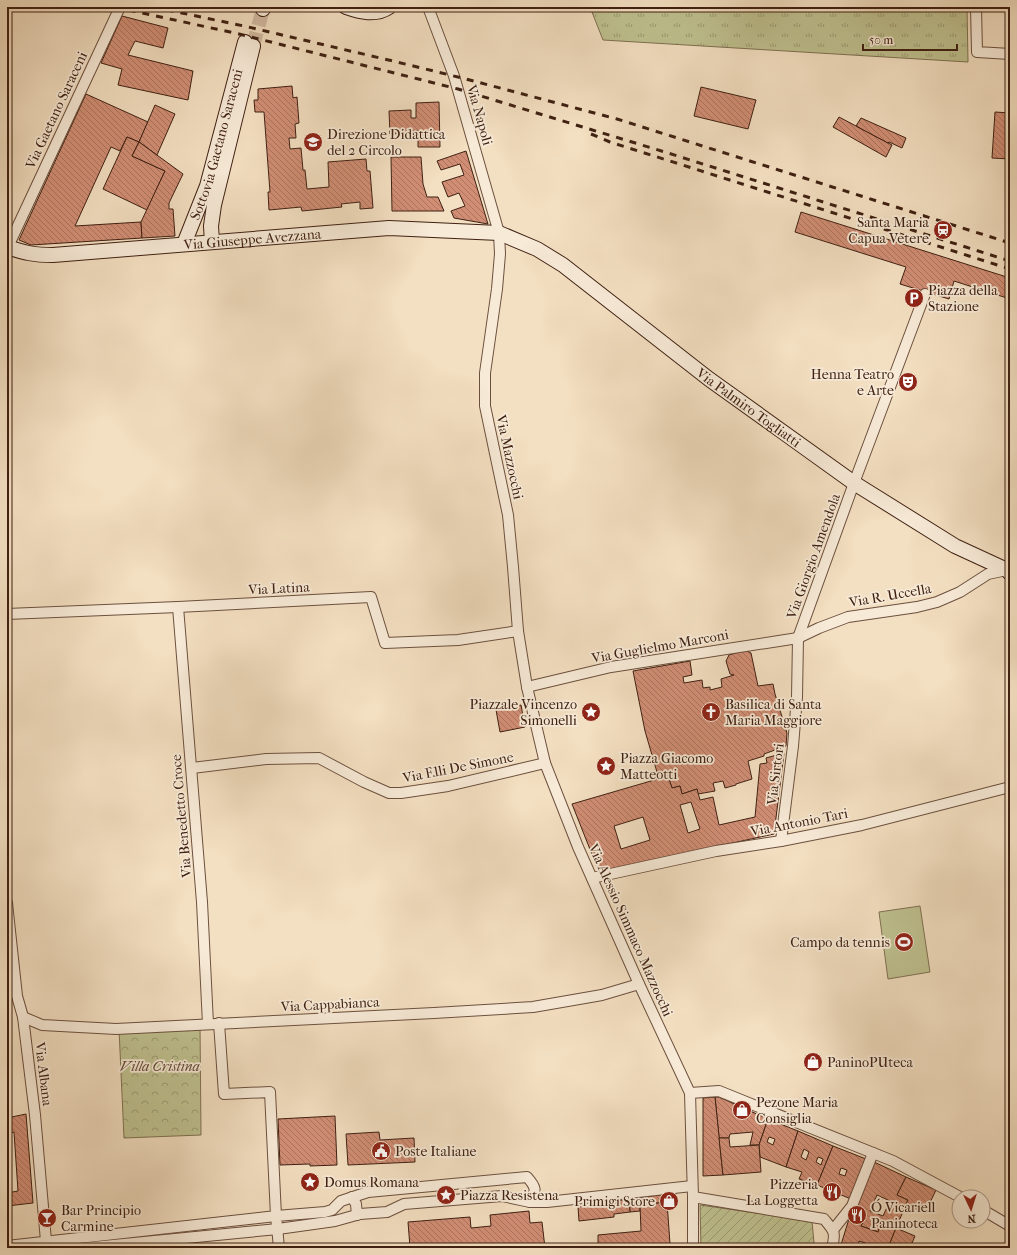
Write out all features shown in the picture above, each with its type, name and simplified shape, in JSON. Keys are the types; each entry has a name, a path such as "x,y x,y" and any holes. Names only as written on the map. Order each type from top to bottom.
{"street":[{"name":"Via Gaetano Saraceni","path":"7,248 120,7"},
{"path":"346,7 360,12 372,13 389,7"},
{"name":"Via Napoli","path":"428,7 454,76 499,233"},
{"path":"976,7 977,52 1010,54"},
{"name":"Sottovia Gaetano Saraceni","path":"184,244 207,186 249,44 214,205 211,226 212,242"},
{"name":"Via Giuseppe Avezzana","path":"7,248 34,255 53,255 389,228 499,233"},
{"name":"Via Palmiro Togliatti","path":"499,233 537,249 563,265 709,379 854,483 955,546 1009,570"},
{"name":"Via Mazzocchi","path":"499,233 500,254 497,289 485,373 485,406 508,515 514,568 518,631 527,687"},
{"name":"Via Giorgio Amendola","path":"798,638 925,294"},
{"name":"Via R. Uccella","path":"798,638 848,617 917,607 937,602 960,592 988,574 1009,570"},
{"name":"Via Latina","path":"7,614 371,597 386,643 458,640 518,631"},
{"name":"Via Benedetto Croce","path":"178,607 202,902 208,1024"},
{"name":"Via Guglielmo Marconi","path":"527,687 611,667 798,638"},
{"name":"Via Sirtori","path":"781,841 793,746 797,697 798,638"},
{"name":"Via Alessio Simmaco Mazzocchi","path":"527,687 545,763 578,847 639,984 690,1093 693,1248"},
{"name":"Via F.lli De Simone","path":"192,768 266,759 319,758 364,782 389,793 401,793 448,786 545,763"},
{"name":"Via Antonio Tari","path":"592,878 716,851 781,841 869,823 1010,787"},
{"name":"Via Albana","path":"7,903 12,995 23,1017 35,1115 47,1245"},
{"name":"Via Cappabianca","path":"23,1017 42,1025 116,1029 533,1007 602,995 639,984"},
{"path":"219,1023 224,1094 270,1092 279,1248"},
{"path":"690,1093 719,1091 893,1161 951,1192"},
{"path":"832,1248 834,1230 852,1206 873,1153"},
{"path":"7,1246 47,1245 276,1213 325,1212 332,1210 341,1201 368,1192 527,1177 534,1184 535,1193 530,1202"},
{"path":"83,1248 278,1229 335,1221 357,1215 387,1212 404,1204 502,1196 530,1202 547,1202 692,1186"},
{"path":"352,1197 356,1204 357,1215"},
{"path":"693,1197 824,1219 834,1230"},
{"path":"991,1215 1010,1226"}],"green space":[{"path":"590,7 967,7 968,62 603,40"},
{"name":"Campo da tennis","path":"920,906 930,972 888,979 879,912"},
{"name":"Villa Cristina","path":"200,1024 201,1135 124,1138 119,1029"},
{"path":"700,1205 812,1221 813,1248 701,1248"}],"building":[{"path":"122,16 168,28 163,48 135,41 128,55 193,71 188,100 118,85 122,69 101,63"},
{"path":"292,86 293,98 297,97 299,123 295,124 296,138 289,138 290,149 301,148 303,170 305,170 307,189 329,187 328,162 366,159 367,171 370,171 373,208 360,209 360,202 341,204 342,207 302,211 301,207 269,210 268,192 270,192 264,112 255,112 254,100 258,100 258,89"},
{"path":"701,87 756,100 748,129 694,116"},
{"path":"86,94 148,122 139,142 127,137 120,151 111,147 75,226 141,222 142,238 31,245 19,240"},
{"path":"439,102 440,147 418,147 418,131 390,134 389,111 411,110 411,118 416,118 416,103"},
{"path":"155,105 175,114 157,155 139,142"},
{"path":"995,112 1010,113 1010,159 992,158"},
{"path":"839,117 892,145 886,157 833,127"},
{"path":"861,118 906,138 902,148 889,142 888,143 856,126"},
{"path":"127,137 139,142 132,156 165,171 147,210 103,189"},
{"path":"139,142 183,174 169,203 169,209 173,209 175,236 142,238 141,222 165,171 132,156"},
{"path":"466,151 488,224 454,218 451,211 465,206 459,193 448,197 442,182 464,175 460,164 441,170 437,161"},
{"path":"391,157 421,157 423,184 427,197 438,197 444,211 392,211"},
{"path":"801,212 1010,278 1010,299 954,281 949,299 900,284 906,267 795,232"},
{"name":"Basilica di Santa Maria Maggiore","path":"745,650 751,653 758,686 773,684 787,733 786,746 764,754 764,756 748,761 752,779 725,788 723,781 713,783 715,791 698,794 697,789 682,794 680,786 672,788 668,776 659,779 645,731 633,671 690,661 692,675 683,677 684,683 702,680 703,688 710,687 710,690 722,687 721,679 734,675 730,674 726,661 729,655"},
{"path":"521,705 525,727 500,732 496,710"},
{"path":"784,753 774,834 599,872 572,804 668,776 672,788 680,786 682,794 697,789 700,800 713,797 719,825 755,817 760,764 767,763 766,758","holes":["691,802 700,829 688,833 680,805","643,817 650,840 621,849 614,826"]},
{"path":"7,949 11,985 7,985"},
{"path":"715,1097 719,1097 768,1119 759,1145 750,1145 753,1132 730,1134 729,1138 719,1138"},
{"path":"715,1097 723,1175 703,1176 703,1098"},
{"path":"26,1114 33,1203 7,1206 7,1193 18,1191 14,1132 7,1134 7,1118"},
{"path":"335,1116 337,1165 280,1165 278,1119"},
{"path":"768,1119 798,1131 786,1167 760,1157 759,1145","holes":["769,1137 775,1139 773,1145 767,1142"]},
{"path":"798,1131 833,1146 817,1185 799,1179 802,1172 786,1167","holes":["804,1149 809,1152 806,1160 801,1157","818,1157 823,1159 821,1165 816,1162"]},
{"name":"Poste Italiane","path":"379,1132 380,1140 414,1138 415,1162 348,1165 346,1134"},
{"path":"719,1138 729,1138 730,1147 759,1145 761,1172 723,1175"},
{"path":"833,1146 866,1159 851,1199 817,1185","holes":["841,1168 847,1170 845,1176 839,1174"]},
{"path":"872,1161 906,1177 897,1195 908,1200 896,1228 882,1222 878,1232 861,1226 866,1214 852,1209","holes":["877,1195 890,1201 883,1216 870,1211"]},
{"path":"906,1177 936,1190 925,1213 906,1204 908,1200 897,1195"},
{"path":"667,1194 667,1202 640,1205 640,1211 630,1212 629,1199"},
{"path":"629,1199 630,1212 614,1214 614,1217 579,1221 578,1207"},
{"path":"667,1202 670,1244 598,1247 598,1235 641,1231 640,1205"},
{"path":"852,1209 866,1214 861,1226 878,1232 882,1222 896,1228 888,1248 877,1248 859,1241 857,1248 840,1248"},
{"path":"529,1211 530,1223 542,1222 545,1248 410,1247 408,1222 470,1217 471,1228 491,1226 490,1215"},
{"path":"896,1228 915,1236 910,1248 888,1248"},
{"path":"670,1244 670,1248 626,1248 626,1245"}],"tunnel":[{"path":"253,46 263,9"}],"railway":[{"path":"115,7 239,34 458,89 668,153 1010,261"},
{"path":"153,7 244,26 397,62 617,119 1010,243"},
{"path":"591,134 610,142 1010,269"}],"place":[{"name":"Direzione Didattica del 2 Circolo","path":"313,142"},
{"name":"Santa Maria Capua Vetere","path":"943,230"},
{"name":"Piazza della Stazione","path":"914,298"},
{"name":"Henna Teatro e Arte","path":"908,382"},
{"name":"Piazzale Vincenzo Simonelli","path":"591,712"},
{"name":"Basilica di Santa Maria Maggiore","path":"711,712"},
{"name":"Piazza Giacomo Matteotti","path":"606,766"},
{"name":"Campo da tennis","path":"904,942"},
{"name":"PaninoPUteca","path":"813,1062"},
{"name":"Pezone Maria Consiglia","path":"742,1110"},
{"name":"Poste Italiane","path":"381,1151"},
{"name":"Domus Romana","path":"310,1182"},
{"name":"Pizzeria La Loggetta","path":"832,1192"},
{"name":"Piazza Resistena","path":"446,1195"},
{"name":"Primigi Store","path":"669,1201"},
{"name":"Ó Vicariell Paninoteca","path":"857,1215"},
{"name":"Bar Principio Carmine","path":"47,1218"}]}
